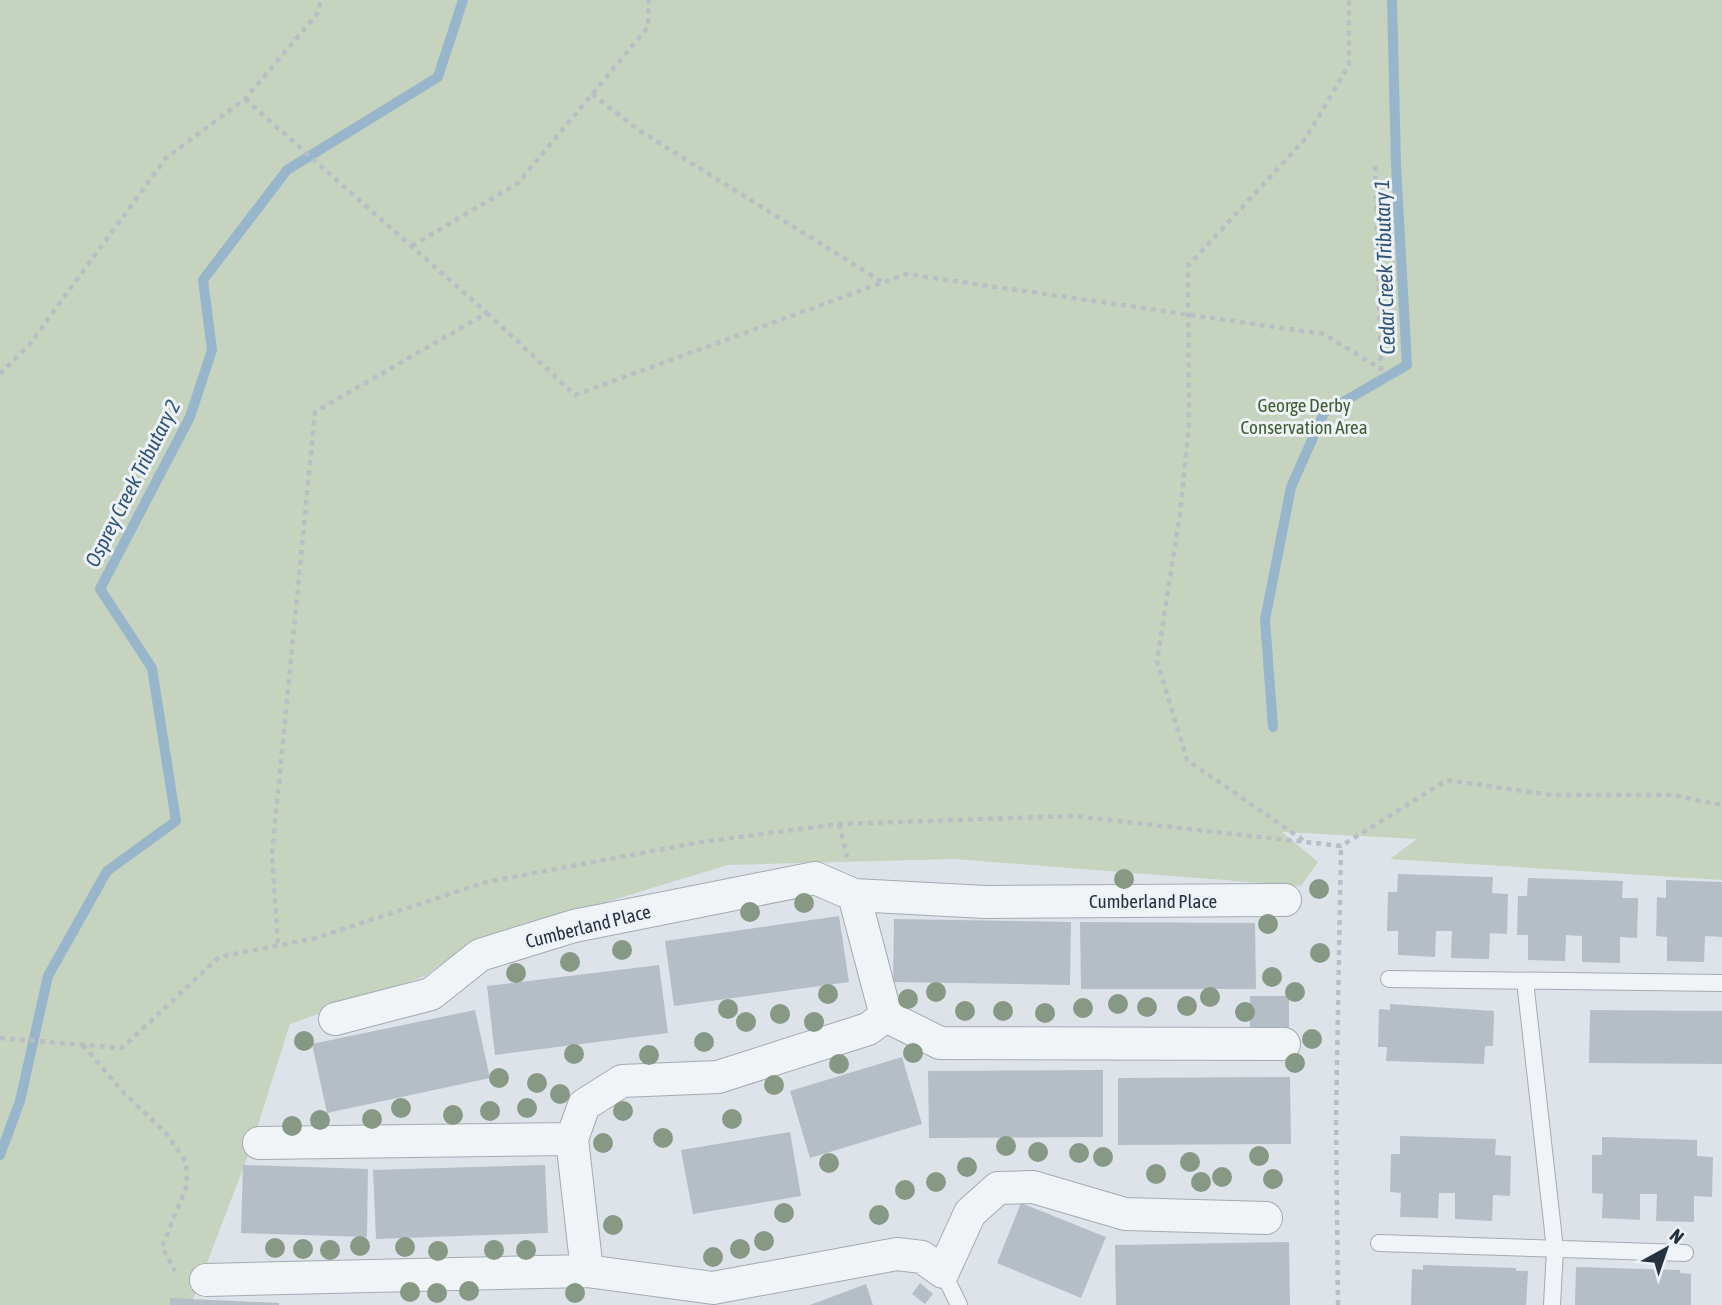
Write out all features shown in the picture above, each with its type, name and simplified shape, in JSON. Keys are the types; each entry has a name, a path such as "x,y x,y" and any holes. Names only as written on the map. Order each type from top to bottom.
{"street":[{"name":"Cumberland Place","path":"335,1019 431,994 480,955 574,926 815,878 854,895 985,902 1284,900"},
{"path":"854,895 886,1016 940,1044 1284,1044"},
{"path":"587,1271 572,1139 584,1105 622,1081 719,1077 868,1029 886,1016"},
{"path":"259,1143 572,1139"},
{"path":"206,1280 587,1271 713,1288 897,1254 922,1257 943,1272 970,1213 998,1188 1033,1187 1125,1214 1266,1218"}],"lane":[{"path":"1389,979 1722,983"},
{"path":"1525,981 1555,1249 1552,1305"},
{"path":"1379,1243 1685,1253"},
{"path":"943,1272 959,1305"}],"path":[{"path":"0,374 29,345 166,158 245,99 317,14 321,0"},
{"path":"412,246 518,183 648,27 649,0"},
{"path":"1305,842 1187,760 1157,661 1180,514 1189,424 1188,266 1306,138 1349,65 1349,0"},
{"path":"592,94 640,131 883,282"},
{"path":"245,99 487,313 575,395 906,274 1324,334 1381,369 1375,164"},
{"path":"278,945 272,854 315,412 487,313"},
{"path":"1338,1305 1336,1117 1341,846 1447,780 1551,795 1672,795 1722,805"},
{"path":"839,824 844,843"},
{"path":"0,1038 51,1042"},
{"path":"83,1045 124,1093 165,1132 186,1163 187,1185 162,1247 173,1270"}],"green space":[{"name":"George Derby Conservation Area","path":"0,0 1722,0 1722,880 1390,859 1417,839 1282,832 1318,862 1301,886 955,859 728,865 468,944 425,976 290,1024 249,1153 191,1305 0,1305"}],"building":[{"path":"1398,874 1493,877 1492,893 1508,894 1507,934 1490,933 1489,959 1451,958 1452,931 1436,931 1435,957 1398,955 1398,931 1387,931 1388,892 1397,892"},
{"path":"1528,878 1623,881 1622,898 1638,898 1637,938 1620,937 1620,963 1582,962 1582,936 1566,935 1565,961 1528,960 1528,935 1517,935 1518,896 1527,896"},
{"path":"1666,880 1722,882 1722,937 1705,936 1704,962 1667,961 1667,937 1656,936 1657,897 1666,898"},
{"path":"839,916 849,982 674,1006 665,941"},
{"path":"894,919 1071,922 1070,985 893,982"},
{"path":"1080,922 1255,923 1256,989 1081,989"},
{"path":"659,965 668,1033 495,1055 487,986"},
{"path":"1250,996 1289,996 1289,1029 1250,1029"},
{"path":"1390,1004 1494,1011 1493,1046 1485,1046 1484,1064 1386,1061 1387,1047 1378,1047 1379,1009 1390,1010"},
{"path":"475,1010 490,1078 327,1113 312,1044"},
{"path":"1590,1010 1722,1011 1722,1064 1589,1063"},
{"path":"902,1057 922,1124 810,1158 790,1091"},
{"path":"1103,1070 1103,1137 929,1138 928,1071"},
{"path":"1290,1077 1291,1144 1118,1145 1118,1078"},
{"path":"790,1132 801,1196 693,1214 681,1150"},
{"path":"1400,1136 1496,1139 1495,1155 1511,1156 1510,1196 1493,1195 1492,1221 1455,1219 1455,1193 1439,1193 1438,1218 1400,1217 1401,1193 1390,1192 1391,1154 1400,1154"},
{"path":"1602,1137 1697,1140 1697,1156 1713,1157 1712,1197 1694,1196 1694,1222 1656,1221 1657,1194 1640,1194 1640,1220 1602,1218 1603,1194 1592,1193 1592,1155 1602,1155"},
{"path":"243,1165 368,1169 367,1237 241,1233"},
{"path":"545,1165 548,1233 376,1239 373,1170"},
{"path":"1021,1203 1106,1237 1081,1298 997,1263"},
{"path":"1289,1242 1290,1305 1116,1305 1115,1245"},
{"path":"1423,1265 1516,1268 1516,1271 1528,1271 1526,1305 1411,1305 1412,1269 1423,1270"},
{"path":"1576,1267 1680,1270 1680,1273 1691,1274 1691,1305 1575,1305"},
{"path":"920,1283 933,1294 925,1304 912,1294"},
{"path":"866,1284 873,1305 810,1305"},
{"path":"170,1298 279,1303 279,1305 170,1305"}],"waterway":[{"name":"Osprey Creek Tributary 2","path":"0,1155 20,1101 48,976 107,871 176,821 152,668 100,589 190,417 212,350 203,280 287,170 438,77 463,0"},
{"name":"Cedar Creek Tributary 1","path":"1273,727 1265,620 1291,487 1324,413 1407,365 1396,165 1392,0"}]}
